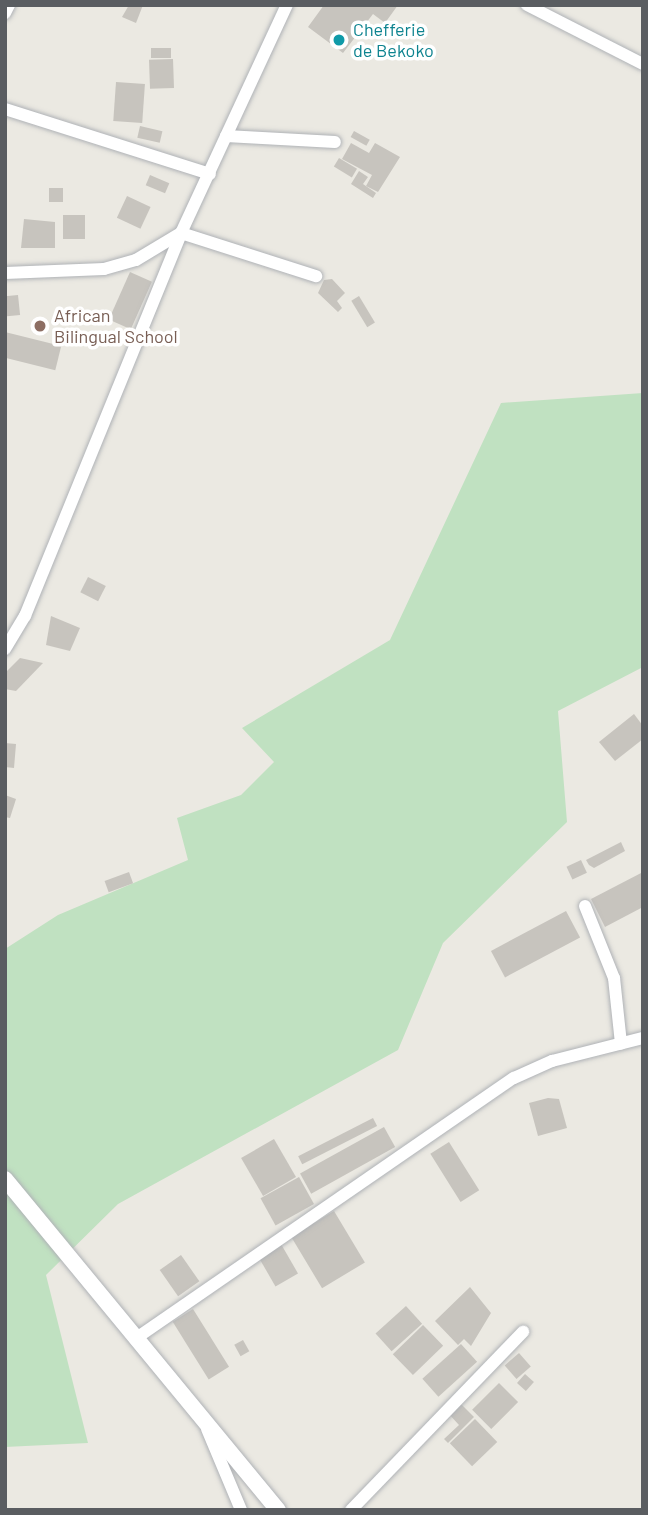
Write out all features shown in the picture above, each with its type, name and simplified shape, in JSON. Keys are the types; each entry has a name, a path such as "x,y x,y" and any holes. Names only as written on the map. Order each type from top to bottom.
{"main road":[{"path":"5,1179 278,1510"}],"street":[{"path":"5,13 9,5"},
{"path":"5,649 25,616 181,233 287,5"},
{"path":"527,5 643,64"},
{"path":"5,109 210,174"},
{"path":"226,136 335,142"},
{"path":"5,273 104,269 135,260 181,233 316,276"},
{"path":"585,906 614,978 621,1044"},
{"path":"135,1339 514,1079 552,1062 643,1038"},
{"path":"351,1510 523,1332"},
{"path":"205,1424 241,1510"}],"green space":[{"path":"643,393 643,667 558,711 567,822 443,943 398,1050 118,1204 46,1275 88,1443 5,1447 5,949 58,915 188,860 177,818 241,795 274,762 242,728 390,640 501,403"}],"building":[{"path":"129,5 143,5 136,23 122,17"},
{"name":"Chefferie de Bekoko","path":"324,5 398,5 385,23 373,14 343,53 308,27"},
{"path":"151,48 171,48 171,58 151,58"},
{"path":"173,59 174,88 150,89 149,60"},
{"path":"116,82 145,84 142,123 113,121"},
{"path":"140,126 162,131 160,143 137,138"},
{"path":"354,131 370,140 366,146 351,137"},
{"path":"351,143 369,153 375,143 400,157 378,192 366,186 372,175 342,159"},
{"path":"339,158 357,169 352,177 334,167"},
{"path":"359,171 368,177 363,184 376,193 373,198 351,184"},
{"path":"150,175 169,183 165,193 146,185"},
{"path":"49,188 63,188 63,202 49,202"},
{"path":"127,196 151,207 140,229 117,218"},
{"path":"63,215 85,215 85,239 63,239"},
{"path":"24,219 55,222 55,248 21,248"},
{"path":"130,272 152,282 131,329 109,320"},
{"path":"332,279 345,293 337,301 342,308 338,312 318,293 324,280"},
{"path":"18,295 20,315 7,316 5,296"},
{"path":"359,296 375,323 367,327 351,301"},
{"path":"5,332 61,346 55,370 5,358"},
{"path":"88,577 106,586 98,601 80,592"},
{"path":"51,616 80,628 70,651 46,645"},
{"path":"20,658 43,663 16,691 5,689 5,673"},
{"path":"634,714 643,726 643,739 615,761 599,742"},
{"path":"5,743 16,744 14,768 5,767"},
{"path":"5,795 16,799 10,818 5,817"},
{"path":"621,842 625,851 594,868 589,865 586,860"},
{"path":"581,860 587,873 572,879 566,867"},
{"path":"129,872 133,883 109,892 105,881"},
{"path":"643,872 643,907 605,927 591,899"},
{"path":"566,911 580,937 505,977 491,951"},
{"path":"548,1098 559,1099 567,1128 538,1136 529,1103"},
{"path":"373,1118 377,1126 302,1164 298,1156"},
{"path":"384,1127 395,1147 311,1194 300,1174"},
{"path":"274,1139 296,1177 263,1196 241,1158"},
{"path":"449,1142 479,1190 461,1202 430,1154"},
{"path":"299,1177 314,1204 276,1225 261,1198"},
{"path":"334,1211 365,1262 322,1288 291,1237"},
{"path":"281,1244 298,1273 275,1286 258,1257"},
{"path":"181,1255 199,1281 178,1296 160,1270"},
{"path":"470,1287 491,1313 471,1346 464,1339 458,1345 435,1321"},
{"path":"406,1306 422,1324 392,1351 376,1333"},
{"path":"193,1309 229,1367 209,1379 173,1322"},
{"path":"423,1325 443,1346 413,1375 393,1354"},
{"path":"243,1340 249,1351 241,1356 234,1345"},
{"path":"461,1344 477,1362 438,1397 422,1379"},
{"path":"519,1353 531,1367 516,1379 505,1365"},
{"path":"525,1374 534,1382 526,1391 517,1383"},
{"path":"499,1383 518,1402 491,1429 472,1410"},
{"path":"458,1401 474,1417 448,1443 444,1439 459,1425 447,1412"},
{"path":"475,1419 497,1442 472,1466 450,1443"}],"place":[{"name":"Chefferie de Bekoko","path":"339,40"},
{"name":"African Bilingual School","path":"40,326"}]}
